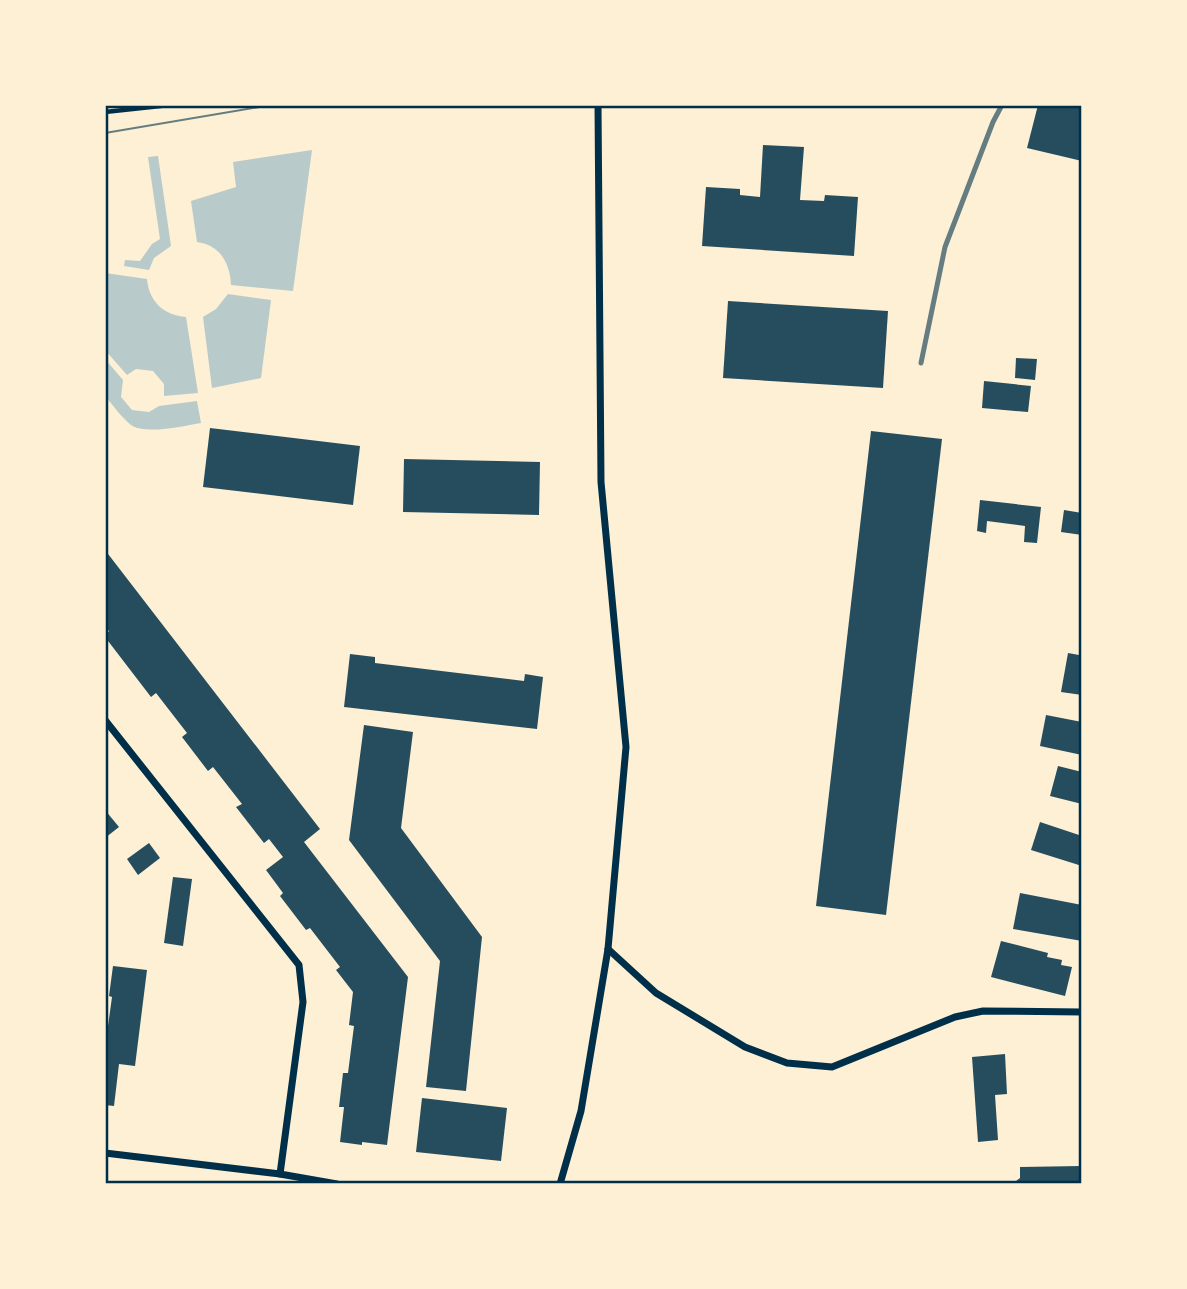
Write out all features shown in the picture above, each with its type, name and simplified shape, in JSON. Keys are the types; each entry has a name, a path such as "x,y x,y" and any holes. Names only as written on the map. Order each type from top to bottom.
{"street":[{"path":"560,1184 581,1111 608,949 626,747 601,482 598,105"},
{"path":"105,720 299,965 303,1002 280,1174"},
{"path":"608,949 656,993 745,1047 787,1063 832,1067 955,1017 984,1011 1082,1012"},
{"path":"105,1153 280,1174 337,1184"}],"path":[{"path":"105,112 170,105"}],"shaded area":[{"path":"312,150 293,291 231,285 229,269 222,256 212,247 197,242 191,201 236,187 233,162"},
{"path":"158,156 171,246 154,258 149,270 124,266 125,260 140,261 152,244 160,239 148,157"},
{"path":"105,273 147,279 154,301 159,306 186,317 198,393 164,396 164,384 153,371 136,369 127,375 105,350"},
{"path":"228,294 271,300 261,378 212,388 203,317 216,309"},
{"path":"105,359 123,380 121,397 132,410 149,412 159,406 197,401 201,423 155,430 131,425 105,396"}],"building":[{"path":"1038,105 1082,105 1082,161 1027,148"},
{"path":"763,145 804,147 800,200 824,201 825,195 858,197 854,256 702,246 706,187 740,189 740,195 760,197"},
{"path":"728,301 888,311 883,388 723,378"},
{"path":"1016,358 1037,359 1035,380 1015,378"},
{"path":"984,381 1031,386 1028,412 982,408"},
{"path":"210,428 360,446 353,505 203,487"},
{"path":"871,431 942,439 886,915 816,906"},
{"path":"404,459 540,462 539,515 403,512"},
{"path":"980,500 1041,507 1037,543 1024,542 1025,526 987,521 986,533 977,531"},
{"path":"1064,510 1082,513 1082,535 1061,532"},
{"path":"105,550 320,829 304,842 408,977 387,1145 340,1142 344,1107 339,1107 343,1073 348,1073 354,1026 349,1025 353,992 336,970 340,967 310,928 306,930 280,896 283,893 266,870 283,857 269,839 264,843 236,807 242,804 213,767 208,771 182,737 187,733 156,693 151,697 105,637 109,631 105,627"},
{"path":"1081,649 1082,695 1061,692 1068,653 1079,655"},
{"path":"350,654 375,657 375,663 524,681 525,674 543,677 537,729 344,707"},
{"path":"1046,715 1082,722 1082,755 1040,746"},
{"path":"364,725 413,732 401,828 482,937 466,1091 426,1087 440,961 349,840"},
{"path":"1058,766 1082,772 1082,804 1050,796"},
{"path":"105,810 119,827 105,838"},
{"path":"1040,822 1082,836 1082,866 1031,850"},
{"path":"149,843 160,858 138,875 127,859"},
{"path":"173,877 192,879 183,946 164,943"},
{"path":"1020,893 1082,905 1082,941 1013,929"},
{"path":"1001,941 1048,953 1047,957 1062,960 1061,965 1072,967 1065,996 991,977"},
{"path":"113,966 147,970 135,1066 119,1064 114,1106 105,1105 105,1048"},
{"path":"1005,1054 1007,1094 995,1095 998,1140 978,1142 972,1057"},
{"path":"422,1098 507,1108 501,1161 416,1152"},
{"path":"1081,1166 1082,1184 1012,1184 1020,1178 1020,1167"}],"tram line":[{"path":"105,133 271,105"}],"railway":[{"path":"921,363 945,247 1002,105"}]}
